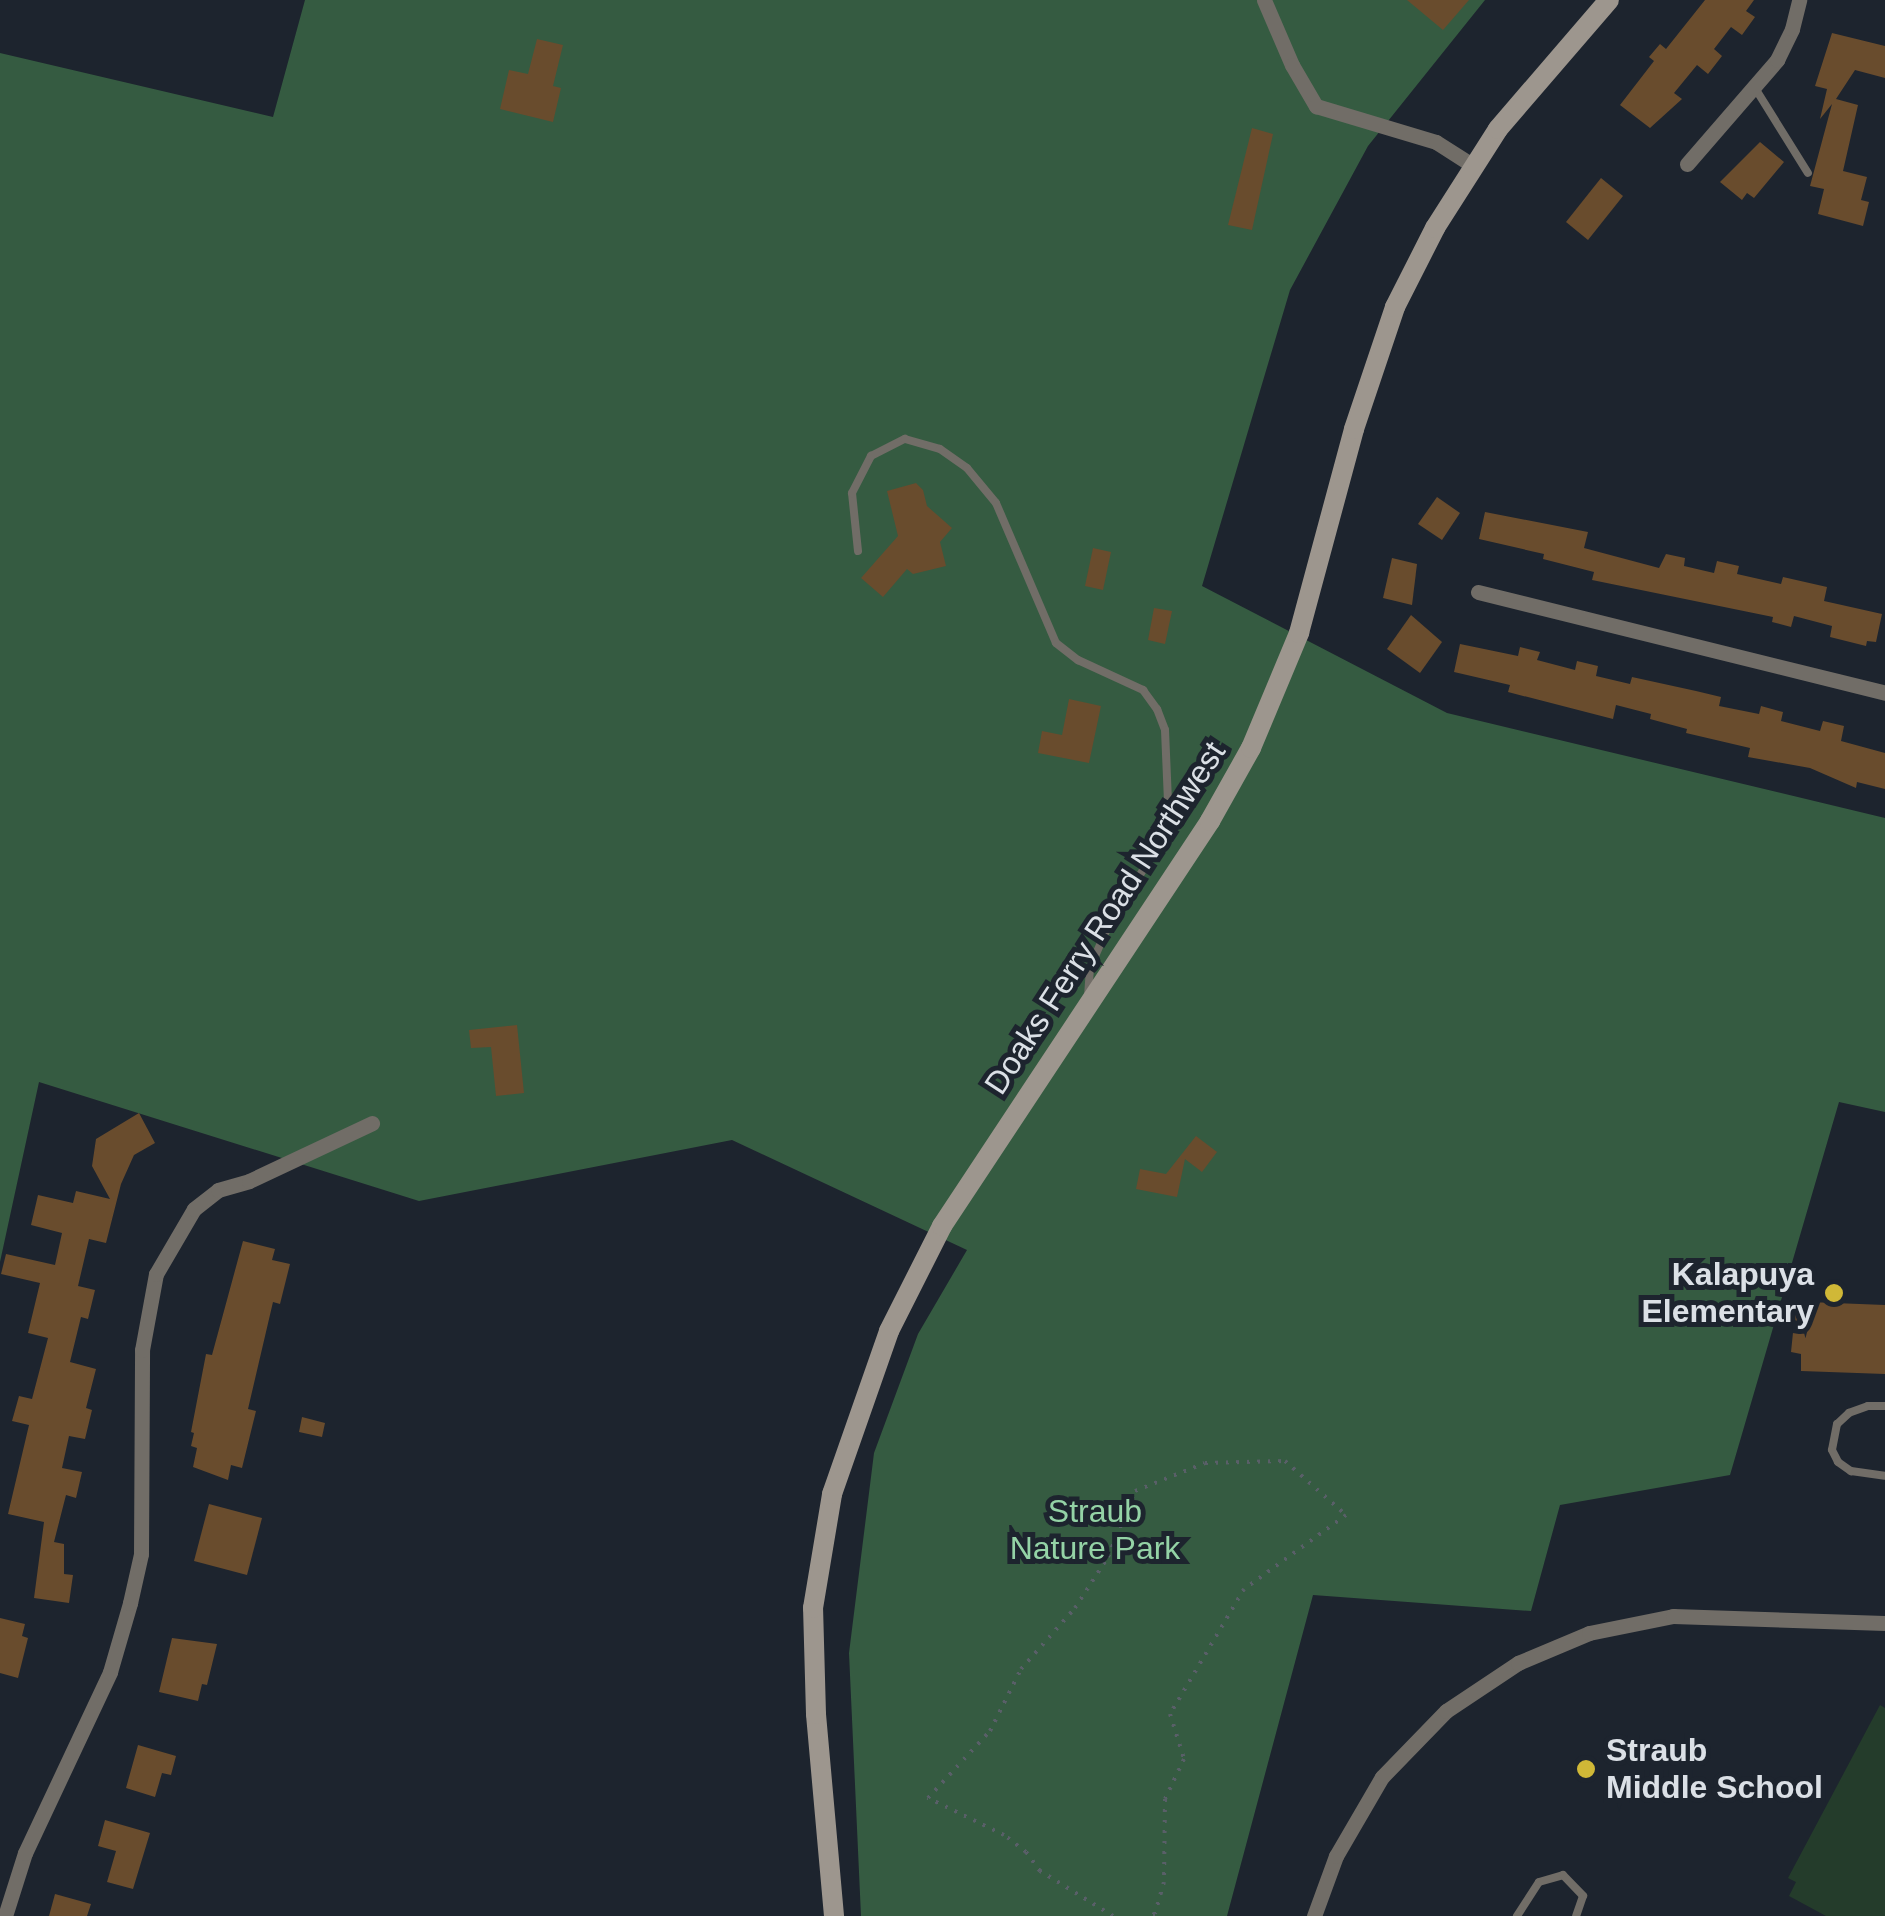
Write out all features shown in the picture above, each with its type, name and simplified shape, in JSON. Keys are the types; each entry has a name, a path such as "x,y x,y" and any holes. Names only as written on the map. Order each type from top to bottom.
{"main road":[{"name":"Doaks Ferry Road Northwest","path":"834,1916 812,1650 816,1590 832,1494 854,1422 912,1280 990,1149 1210,822 1280,684 1395,307 1472,165 1608,0"}],"street":[{"path":"1264,0 1292,65 1316,106 1436,142 1472,165"},
{"path":"1686,164 1788,43 1799,0"},
{"path":"1478,592 1885,694"},
{"path":"5,1916 24,1853 104,1686 130,1603 141,1554 142,1350 156,1274 194,1209 218,1190 249,1180 372,1123"},
{"path":"1314,1916 1336,1856 1382,1777 1446,1711 1518,1663 1588,1632 1673,1616 1885,1623"}],"lane":[{"path":"1754,86 1808,173"},
{"path":"858,551 852,493 871,456 905,440 940,449 967,468 996,503 1056,643 1078,660 1142,690 1157,709 1165,730 1169,826 1106,931 1086,984 1090,1004"},
{"path":"1885,1406 1849,1412 1832,1436 1838,1462 1852,1471 1885,1476"},
{"path":"1517,1916 1539,1882 1563,1875 1583,1896 1576,1916"}],"path":[{"path":"1112,1916 1040,1872 1026,1852 1004,1835 928,1798 990,1730 1022,1669 1075,1608 1108,1557 1135,1491 1205,1463 1285,1461 1346,1516 1244,1590 1170,1714 1184,1759 1165,1799 1164,1882 1154,1914 1147,1916"}],"green space":[{"name":"Straub Nature Park","path":"305,0 1485,0 1368,146 1290,290 1202,586 1447,713 1885,818 1885,1112 1839,1102 1730,1475 1560,1505 1531,1611 1313,1595 1227,1916 861,1916 849,1653 874,1453 918,1334 967,1250 732,1140 419,1201 39,1082 0,1262 0,53 273,117"},
{"path":"1880,1705 1885,1708 1885,1916 1826,1916 1789,1896 1796,1882 1788,1878"}],"building":[{"path":"1407,0 1469,0 1443,30"},
{"path":"1705,0 1754,0 1746,11 1755,17 1742,35 1731,27 1714,49 1722,56 1708,74 1697,65 1674,93 1682,99 1650,128 1620,105 1654,61 1649,57 1660,44 1666,49"},
{"path":"1832,33 1885,46 1885,78 1855,70 1836,99 1858,105 1843,171 1867,177 1861,200 1869,202 1863,226 1818,214 1824,189 1810,186 1832,104 1820,119 1827,89 1815,86"},
{"path":"537,39 563,45 553,86 561,88 553,122 500,109 509,70 528,74"},
{"path":"1252,128 1273,134 1252,230 1228,225"},
{"path":"1760,142 1784,162 1754,198 1747,193 1742,200 1720,182"},
{"path":"1601,178 1623,196 1588,240 1566,222"},
{"path":"916,483 923,490 927,506 952,528 940,542 946,566 913,574 907,569 883,597 861,578 898,536 887,491"},
{"path":"1437,497 1460,513 1442,540 1418,524"},
{"path":"1485,512 1588,532 1584,548 1659,568 1666,554 1685,558 1684,566 1714,573 1717,561 1739,566 1737,574 1781,584 1783,577 1827,587 1824,601 1882,614 1876,642 1867,641 1866,646 1830,637 1832,626 1794,616 1791,627 1772,622 1773,617 1592,580 1594,572 1543,559 1544,554 1479,539"},
{"path":"1093,548 1111,552 1103,590 1085,586"},
{"path":"1392,558 1417,564 1412,605 1383,598"},
{"path":"1154,608 1172,611 1165,644 1148,640"},
{"path":"1411,615 1442,642 1420,673 1387,649"},
{"path":"1460,644 1518,656 1520,647 1540,652 1537,660 1575,670 1577,661 1598,666 1596,676 1630,684 1632,677 1696,691 1721,697 1719,706 1759,714 1761,706 1783,712 1781,721 1820,731 1823,721 1844,726 1841,741 1885,753 1885,789 1857,782 1856,788 1810,768 1748,757 1750,748 1686,733 1687,729 1650,719 1651,714 1616,705 1613,719 1508,692 1510,685 1454,672"},
{"path":"1069,699 1101,706 1089,763 1038,753 1042,731 1062,735"},
{"path":"517,1025 524,1093 496,1096 491,1047 471,1048 469,1030"},
{"path":"139,1113 155,1143 134,1155 121,1184 106,1243 89,1239 78,1286 95,1290 88,1319 81,1317 70,1362 96,1369 86,1408 92,1410 85,1439 69,1436 62,1468 82,1472 76,1498 66,1495 54,1542 64,1544 64,1574 73,1575 69,1603 34,1598 44,1522 8,1514 29,1425 12,1421 19,1396 32,1399 48,1338 28,1333 40,1283 1,1274 6,1254 55,1265 62,1233 31,1225 38,1195 73,1203 76,1191 110,1199 92,1166 96,1139"},
{"path":"1196,1136 1217,1152 1202,1172 1185,1159 1177,1197 1136,1189 1140,1169 1166,1174"},
{"path":"243,1241 275,1249 272,1260 290,1264 280,1304 273,1302 248,1409 256,1411 242,1468 231,1465 228,1480 193,1467 197,1448 191,1446 191,1432 206,1354 212,1355"},
{"name":"Kalapuya Elementary","path":"1809,1302 1885,1305 1885,1374 1801,1371 1801,1354 1791,1352 1795,1313 1809,1312"},
{"path":"302,1417 325,1423 322,1437 299,1432"},
{"path":"209,1504 262,1518 247,1575 194,1561"},
{"path":"0,1618 25,1624 22,1636 28,1638 18,1678 0,1673"},
{"path":"172,1638 217,1644 207,1685 202,1684 198,1701 159,1692"},
{"path":"138,1745 176,1756 171,1775 162,1773 155,1797 126,1788"},
{"path":"105,1820 150,1833 133,1889 107,1882 116,1851 98,1846"},
{"path":"55,1894 91,1904 87,1916 49,1916"}],"place":[{"name":"Kalapuya Elementary","path":"1834,1293"},
{"name":"Straub Middle School","path":"1586,1769"}]}
